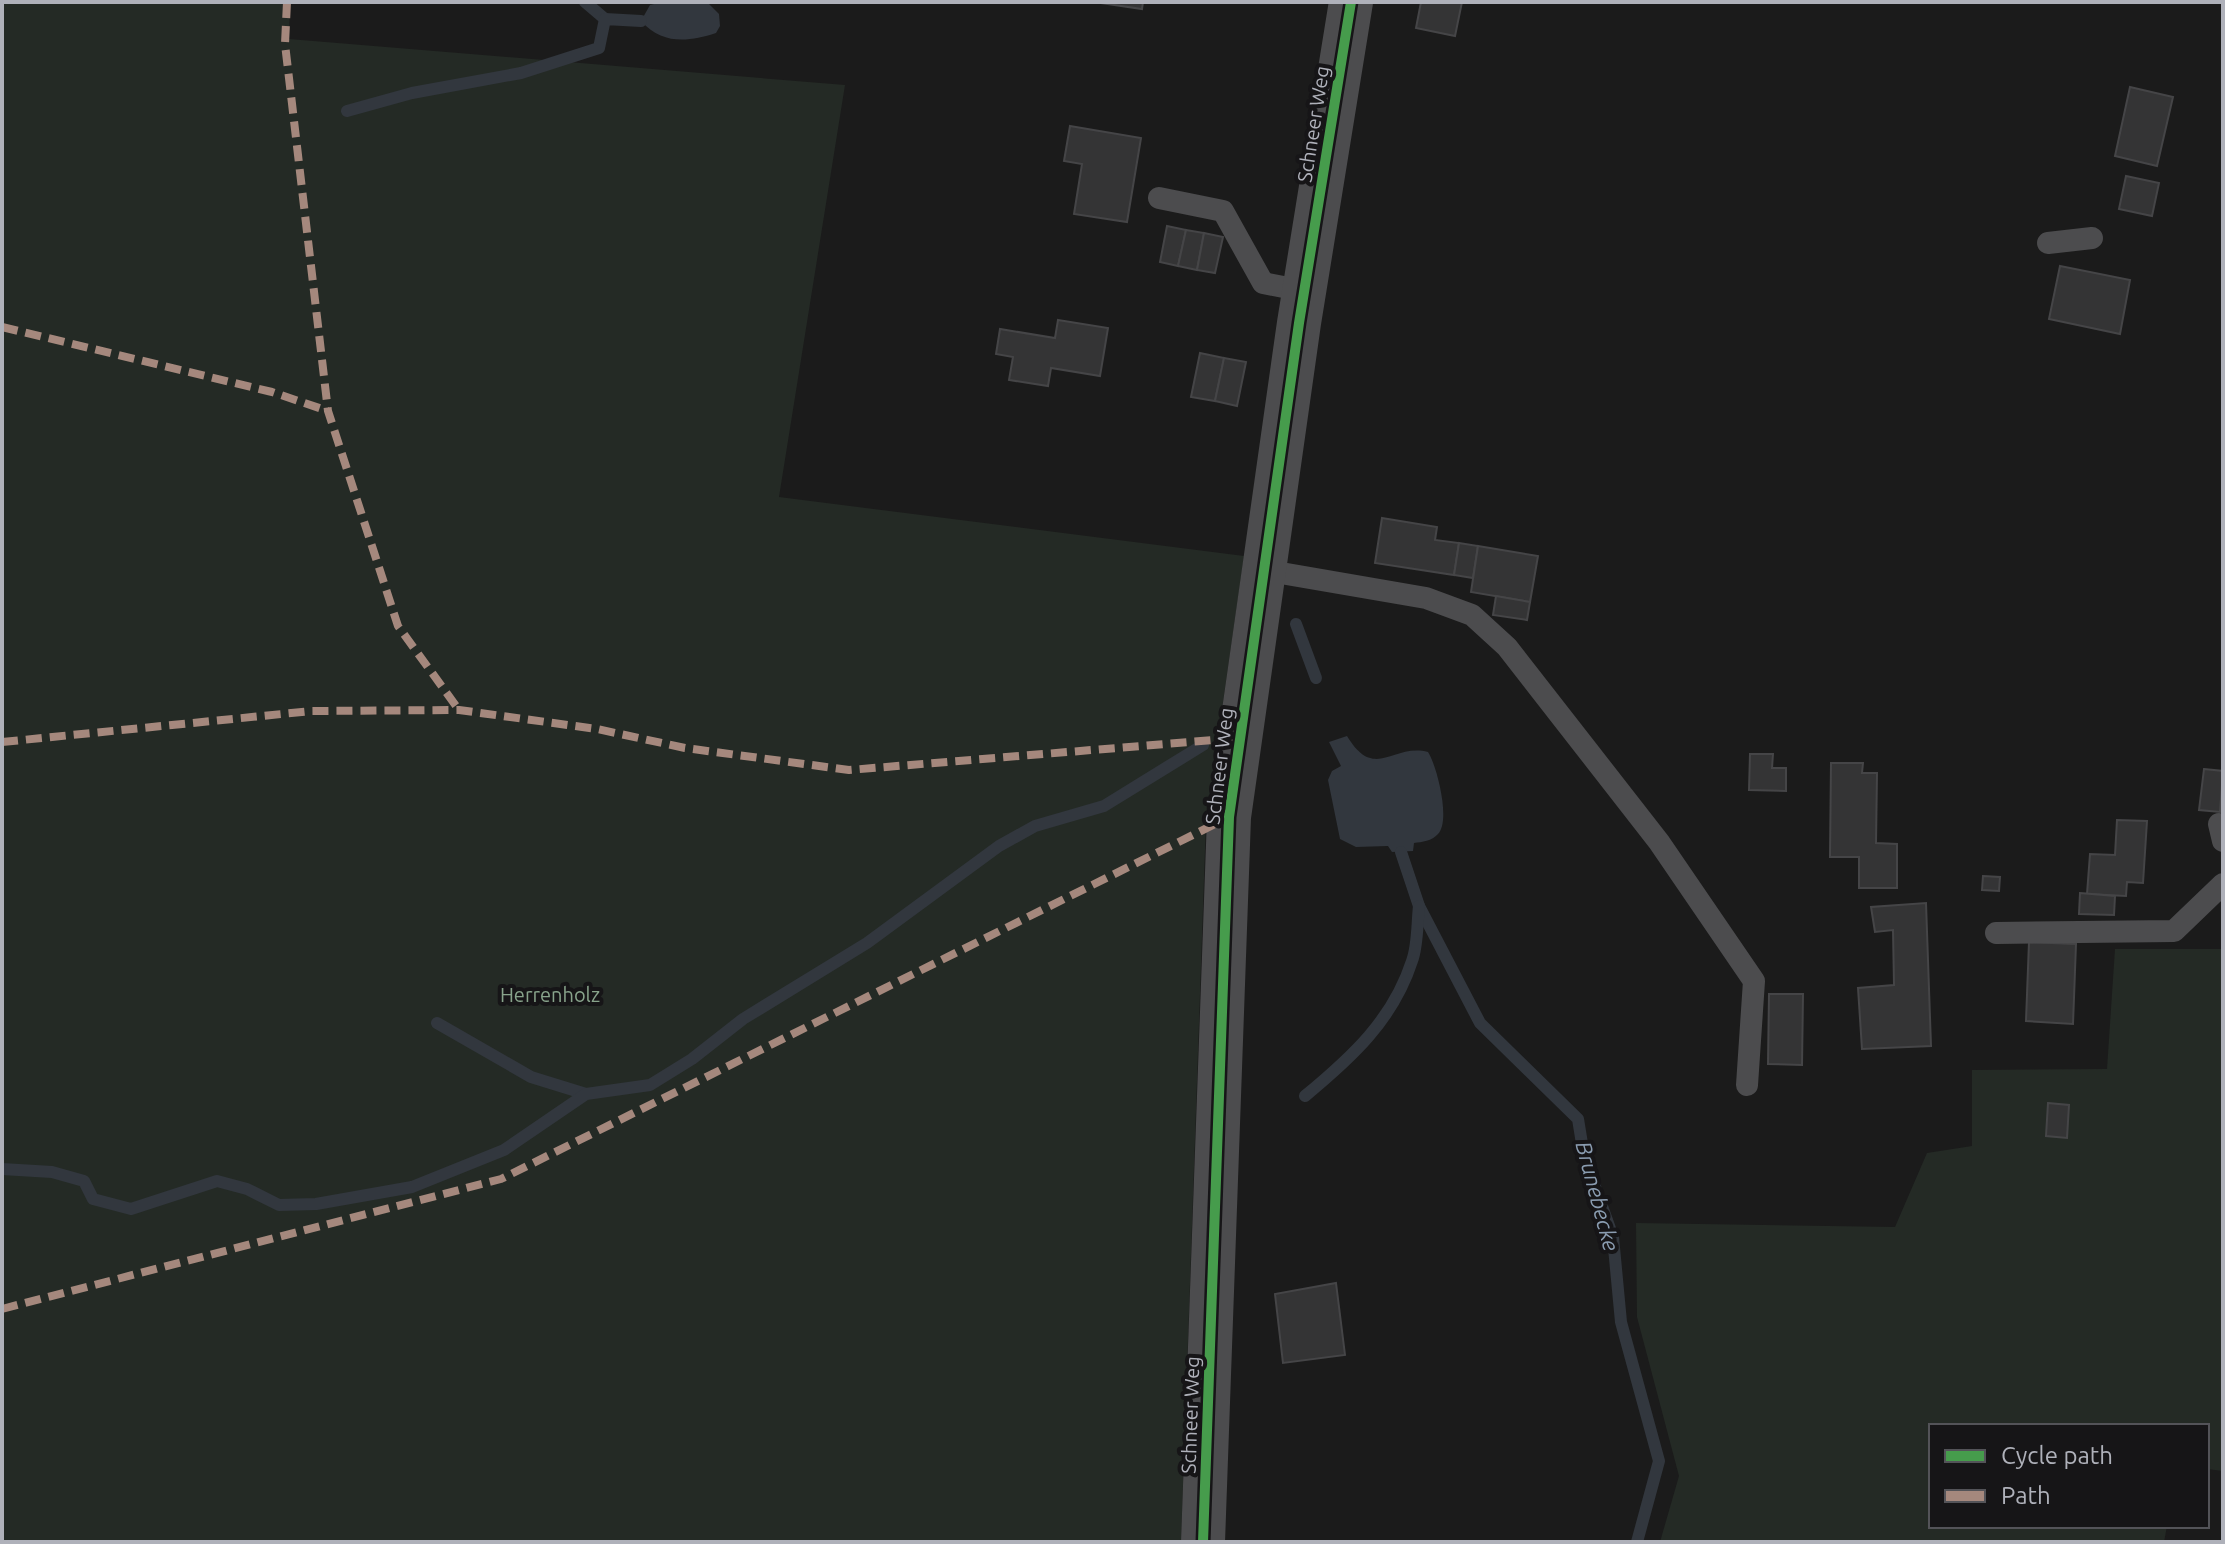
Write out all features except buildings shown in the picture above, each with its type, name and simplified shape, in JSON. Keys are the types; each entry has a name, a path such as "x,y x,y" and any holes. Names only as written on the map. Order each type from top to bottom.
{"street":[{"name":"Schneer Weg","path":"1203,1542 1229,817 1304,291 1351,2"}],"lane":[{"path":"1159,198 1223,211 1263,283 1304,291"},
{"path":"2048,243 2092,238"},
{"path":"1263,570 1426,598 1472,615 1507,647 1659,842 1754,981 1747,1085"},
{"path":"1996,933 2174,931 2223,884"}],"green space":[{"name":"Herrenholz","path":"2,2 290,2 289,39 845,85 779,497 1244,556 1206,821 1181,1542 2,1542"},
{"path":"2115,949 2223,949 2223,1471 2209,1469 2209,1424 1929,1424 1929,1528 2167,1528 2164,1542 1660,1542 1679,1476 1637,1317 1636,1223 1895,1227 1927,1153 1972,1146 1972,1070 2107,1069"}],"shaded area":[{"path":"707,2 719,14 720,26 716,33 696,38 667,38 641,21 650,5"},
{"path":"1347,736 1357,750 1375,759 1404,752 1428,752 1439,781 1443,806 1442,827 1436,836 1414,843 1413,851 1392,852 1388,846 1356,847 1340,839 1328,780 1332,771 1341,766 1329,742"}],"waterway":[{"path":"585,2 605,19"},
{"path":"347,111 412,93 521,73 599,48 605,19 641,21"},
{"name":"Brunebecke","path":"1296,624 1316,678"},
{"path":"2,1169 52,1172 84,1181 93,1199 131,1209 217,1181 247,1189 279,1205 316,1204 412,1187 504,1150 586,1094 650,1085 692,1059 743,1019 867,943 999,846 1035,826 1104,806 1203,745"},
{"name":"Brunebecke","path":"1401,852 1419,906 1480,1023 1578,1119 1584,1156 1613,1237 1621,1322 1659,1461 1637,1542"},
{"path":"1305,1096 1354,1052 1394,1002 1414,955 1419,906"},
{"path":"437,1023 531,1077 586,1094"}],"marked path":[{"path":"287,2 285,44 328,411 398,626 459,710"},
{"path":"2,327 272,392 328,411"},
{"path":"2,742 312,711 459,710 597,729 685,748 849,770 1238,738"},
{"path":"2,1309 501,1179 1229,817"}],"cycle path":[{"path":"1203,1542 1229,817 1299,323 1351,2"}]}
